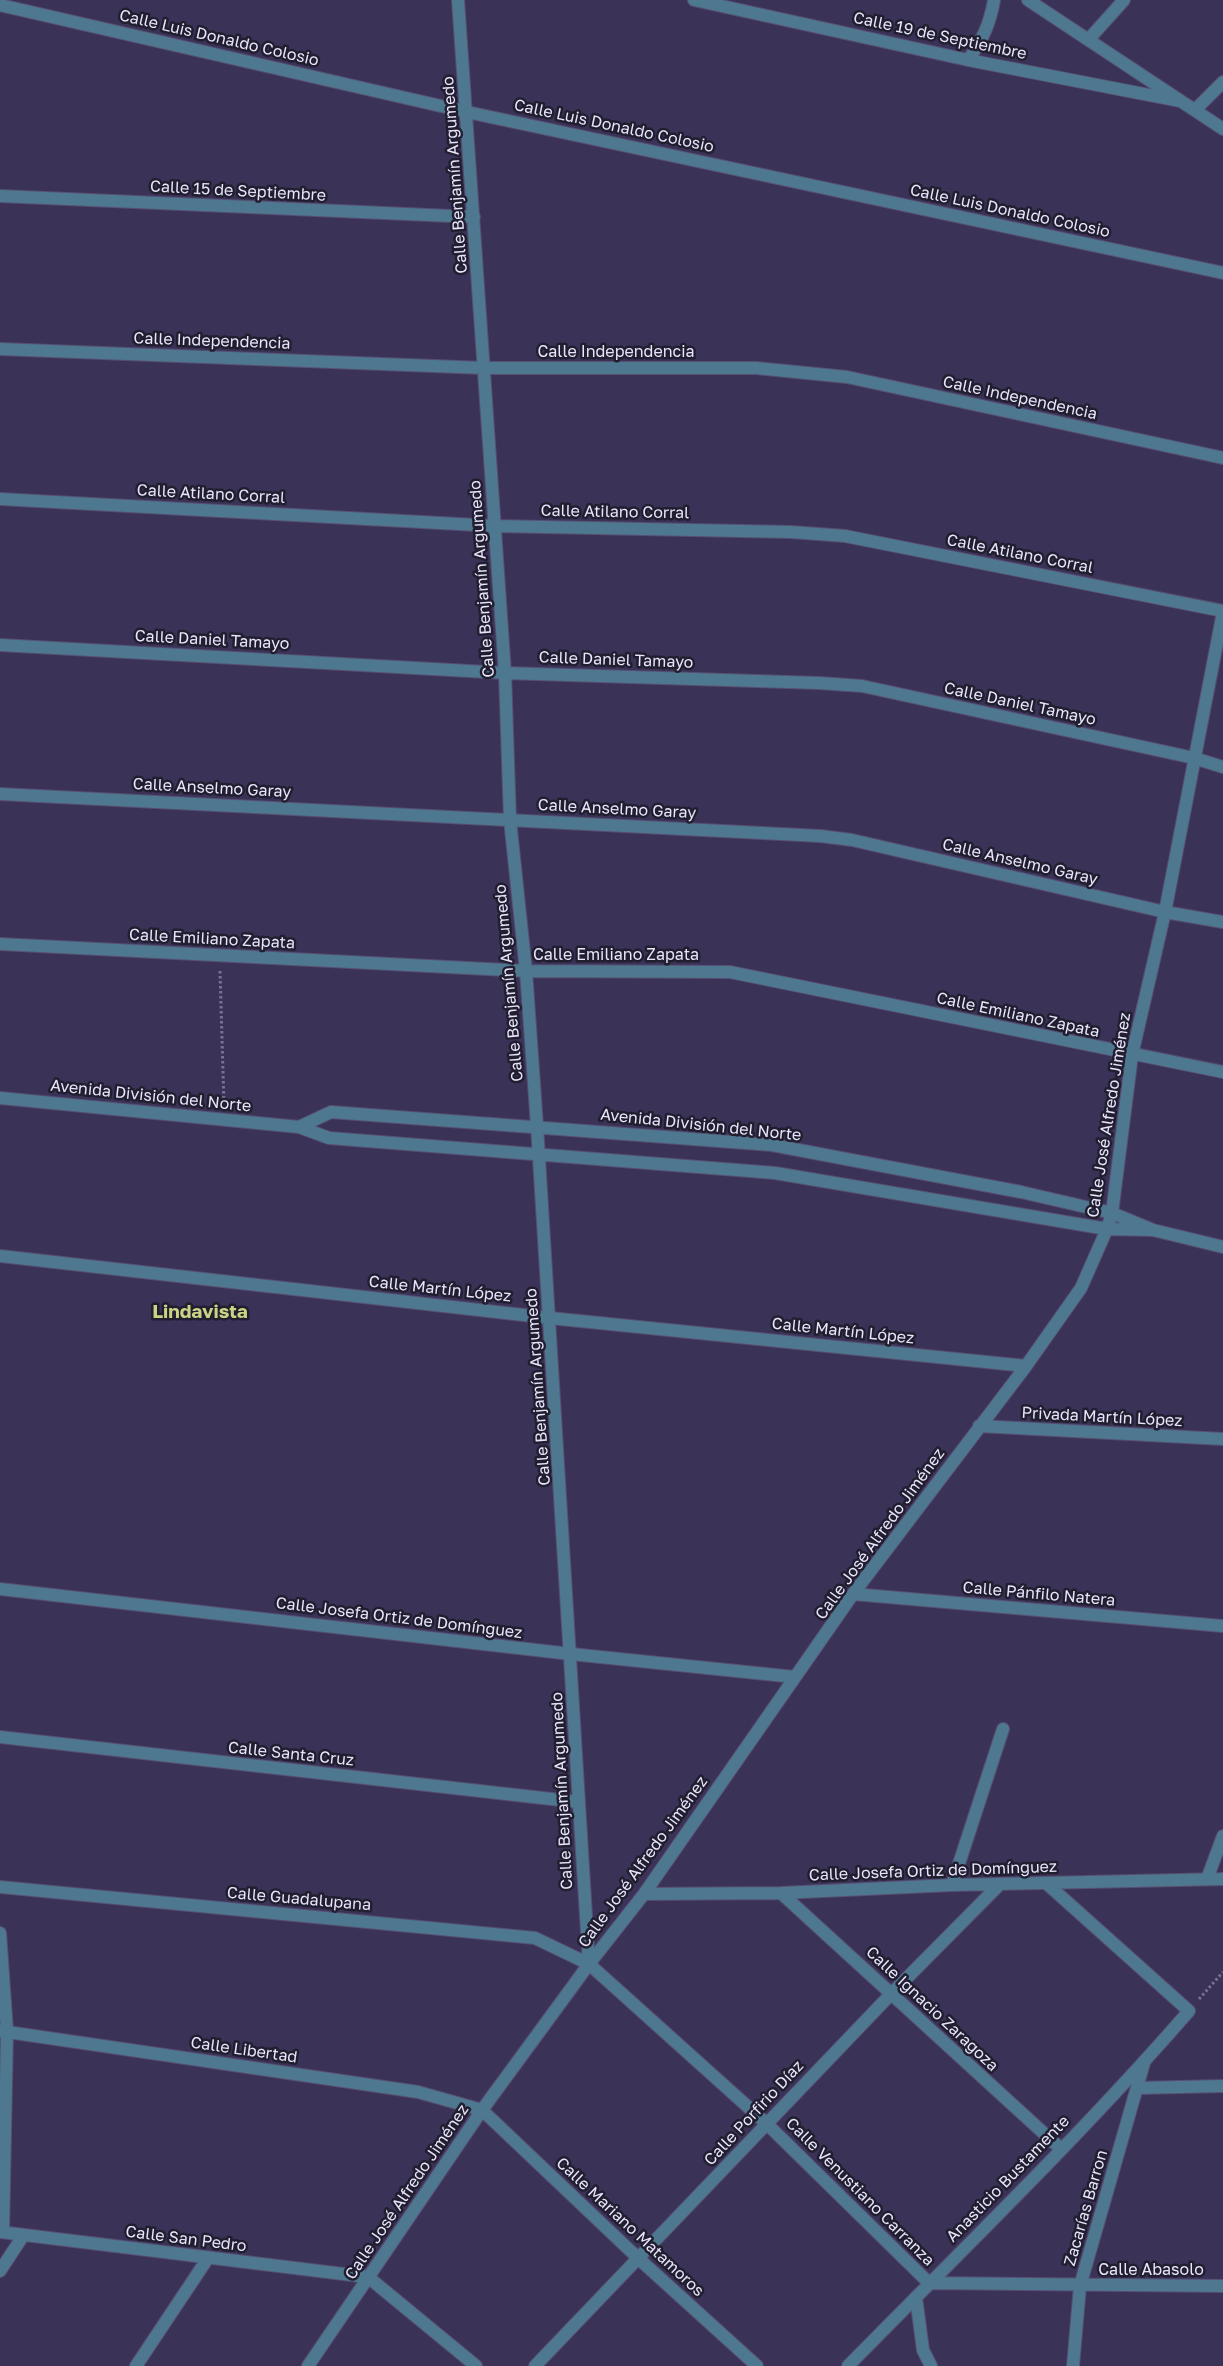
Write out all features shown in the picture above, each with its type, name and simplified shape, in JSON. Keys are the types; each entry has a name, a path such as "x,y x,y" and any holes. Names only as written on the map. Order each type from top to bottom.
{"street":[{"name":"Calle Benjamín Argumedo","path":"458,0 505,673 510,820 526,971 550,1318 572,1654 578,1802 589,1964"},
{"name":"Calle 19 de Septiembre","path":"694,0 968,60 1180,101"},
{"path":"968,60 981,42 990,22 994,0"},
{"path":"1028,0 1223,129"},
{"path":"1089,39 1124,0"},
{"name":"Calle Luis Donaldo Colosio","path":"0,3 467,112 1223,273"},
{"path":"1195,110 1223,82"},
{"name":"Calle 15 de Septiembre","path":"0,196 474,218"},
{"name":"Calle Independencia","path":"0,349 484,368 756,368 847,377 1223,458"},
{"name":"Calle Atilano Corral","path":"0,499 495,526 792,532 845,536 1223,612"},
{"name":"Calle José Alfredo Jiménez","path":"308,2366 482,2110 589,1964 644,1894 853,1594 1026,1366 1081,1288 1112,1213 1132,1055 1165,912 1223,612"},
{"name":"Calle Daniel Tamayo","path":"0,645 505,673 809,682 862,686 1194,758 1223,767"},
{"name":"Calle Anselmo Garay","path":"0,794 820,836 852,840 1165,912 1223,922"},
{"name":"Calle Emiliano Zapata","path":"0,944 526,971 730,972 1223,1072"},
{"name":"Avenida División del Norte","path":"0,1098 299,1126 329,1138 775,1173 1107,1228 1153,1230"},
{"name":"Avenida División del Norte","path":"299,1126 331,1112 772,1145 1021,1192 1112,1213 1153,1230 1223,1247"},
{"name":"Calle Martín López","path":"0,1256 550,1318 1026,1366"},
{"name":"Privada Martín López","path":"980,1426 1223,1439"},
{"name":"Calle Josefa Ortiz de Domínguez","path":"0,1589 796,1678"},
{"name":"Calle Pánfilo Natera","path":"853,1594 1223,1626"},
{"path":"952,1885 1003,1729"},
{"name":"Calle Santa Cruz","path":"0,1737 578,1802"},
{"path":"1207,1879 1223,1836"},
{"name":"Calle Josefa Ortiz de Domínguez","path":"644,1894 781,1893 952,1885 1223,1879"},
{"path":"1046,1883 1189,2011"},
{"name":"Calle Porfirio Díaz","path":"535,2366 892,1992 999,1885"},
{"name":"Calle Guadalupana","path":"0,1887 535,1938 589,1964"},
{"name":"Calle Ignacio Zaragoza","path":"781,1893 892,1992 1061,2149"},
{"path":"0,1933 4,2031 1,2232"},
{"name":"Calle Venustiano Carranza","path":"589,1964 767,2124 929,2283"},
{"name":"Anasticio Bustamente","path":"848,2366 1061,2149 1144,2062 1189,2011"},
{"name":"Calle Libertad","path":"4,2031 418,2092 482,2110"},
{"name":"Zacarías Barron","path":"1073,2366 1080,2286 1144,2062"},
{"path":"1138,2088 1223,2086"},
{"name":"Calle Mariano Matamoros","path":"482,2110 639,2259 757,2366"},
{"name":"Calle San Pedro","path":"1,2232 368,2277"},
{"path":"0,2271 23,2236"},
{"path":"136,2366 208,2258"},
{"path":"368,2277 476,2366"},
{"name":"Calle Abasolo","path":"929,2283 1223,2286"},
{"path":"916,2296 923,2350 931,2366"}],"path":[{"path":"220,955 224,1119"},
{"path":"1189,2011 1223,1972"}],"district":[{"name":"Lindavista","path":"200,1312"}]}
